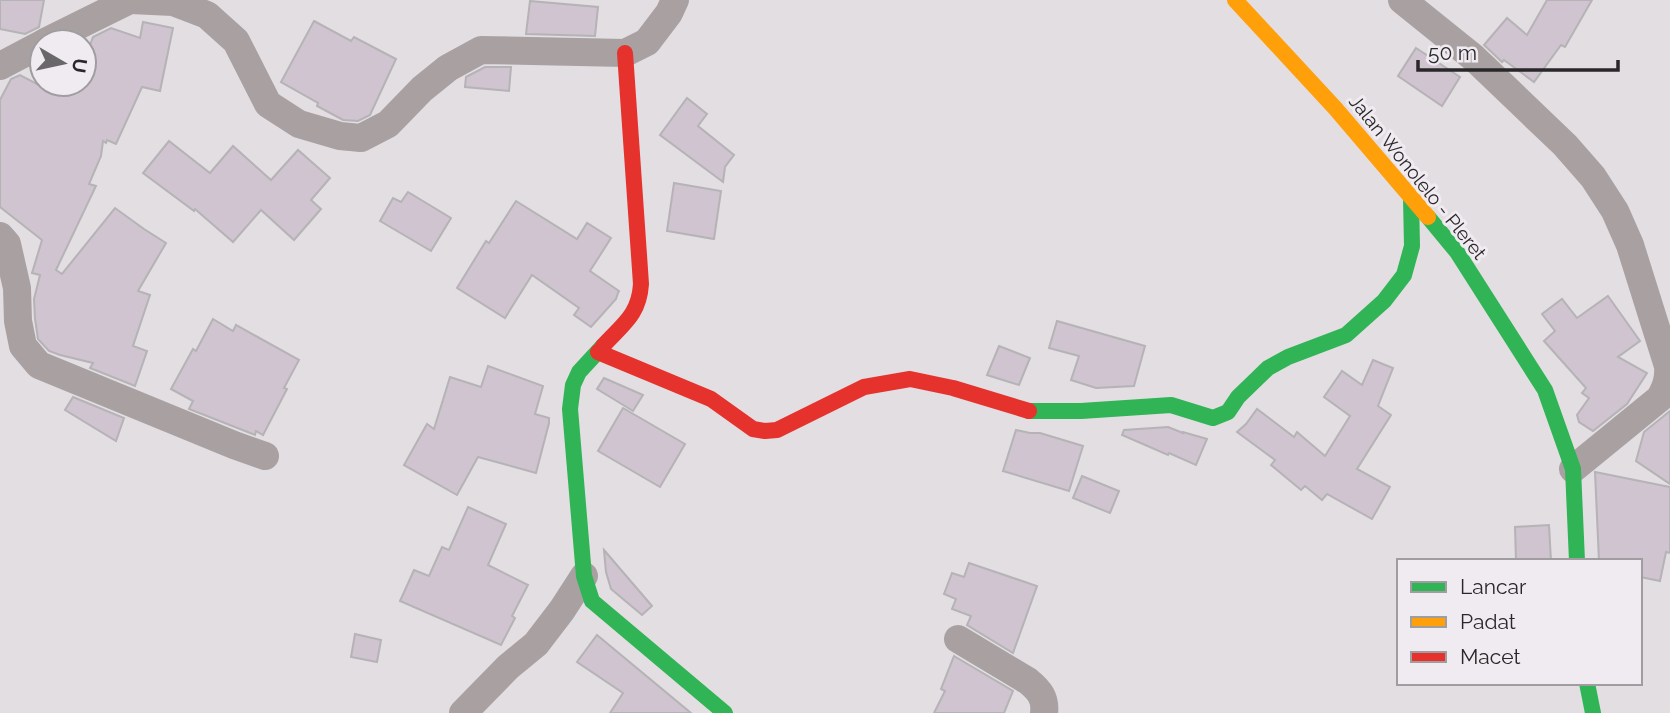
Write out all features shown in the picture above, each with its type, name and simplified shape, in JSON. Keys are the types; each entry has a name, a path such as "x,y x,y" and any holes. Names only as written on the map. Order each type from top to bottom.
{"street":[{"path":"74,28 130,0 173,2 207,15 236,41 268,104 299,124 340,136 361,138 388,124 422,89 448,68 481,50 625,53 647,42 669,13 675,0"},
{"name":"Jalan Wonolelo - Pleret","path":"1235,0 1335,108 1457,252 1545,390 1573,469 1577,559"},
{"path":"1402,0 1474,58 1565,145 1593,177 1615,211 1630,245 1669,376 1660,398 1573,469"},
{"path":"0,66 28,51"},
{"path":"625,53 640,298 635,311 579,372 573,385 570,409 584,576 592,601 600,609 724,713"},
{"path":"598,352 711,399 753,429 765,431 777,430 864,387 910,379 953,388 1030,411 1081,411 1171,405 1213,418 1228,412 1238,397 1268,368 1288,357 1346,335 1384,301 1404,275 1412,246 1411,198"},
{"path":"0,236 6,244 17,288 18,321 23,346 38,365 265,456"},
{"path":"463,713 508,667 536,644 584,576"},
{"path":"958,639 1037,688 1045,706 1044,713"},
{"path":"1587,685 1593,713"}],"building":[{"path":"0,0 44,0 39,27 28,28 25,34 0,29"},
{"path":"1547,0 1592,0 1565,47 1561,45 1534,82 1504,60 1502,62 1484,45 1507,18 1527,35"},
{"path":"530,1 598,7 595,36 526,34"},
{"path":"314,21 351,41 354,37 396,59 370,115 358,121 343,120 281,82"},
{"path":"143,22 173,28 160,91 142,87 116,144 103,141 101,156 89,184 96,186 56,270 62,274 115,208 166,243 138,291 150,295 133,346 147,351 135,386 90,368 93,363 49,351 38,339 34,299 40,275 32,273 42,240 0,207 0,100 11,79 20,75 28,79 28,98 98,98 98,34 111,28 140,38"},
{"path":"1416,48 1460,77 1442,106 1398,76"},
{"path":"485,67 511,67 509,91 465,87 466,77"},
{"path":"687,98 707,114 698,126 734,155 725,167 723,182 660,135"},
{"path":"169,141 210,173 233,146 271,180 298,150 330,178 311,200 321,209 294,240 261,210 233,242 195,209 194,211 143,173"},
{"path":"674,183 721,191 714,239 667,231"},
{"path":"408,192 451,218 431,251 380,221 393,198 401,202"},
{"path":"516,201 577,239 587,223 611,238 590,271 619,291 616,299 591,327 574,315 579,308 532,275 505,318 457,288 486,241 489,243"},
{"path":"1608,296 1640,341 1618,357 1647,373 1627,404 1593,431 1579,422 1577,415 1589,398 1582,393 1586,388 1544,341 1555,331 1542,314 1562,299 1577,318"},
{"path":"213,319 233,331 236,325 299,360 263,435 256,431 255,435 189,409 193,401 171,389"},
{"path":"1057,321 1145,346 1134,386 1096,388 1071,380 1079,356 1049,348"},
{"path":"999,346 1030,358 1019,385 987,375"},
{"path":"1373,360 1393,368 1378,406 1391,415 1357,469 1390,487 1372,519 1327,494 1322,500 1305,486 1301,490 1271,465 1275,460 1237,432 1257,409 1294,437 1297,432 1325,456 1350,416 1324,397 1342,371 1362,385"},
{"path":"488,366 543,386 535,414 549,418 549,423 536,473 478,457 457,495 404,465 427,424 434,429 450,377 481,387"},
{"path":"604,378 643,395 633,411 597,389"},
{"path":"73,397 124,418 116,441 65,410"},
{"path":"623,408 685,444 660,487 598,451"},
{"path":"1670,411 1670,484 1636,461 1644,432"},
{"path":"1168,427 1207,439 1196,465 1122,435 1124,430"},
{"path":"1016,430 1040,433 1083,446 1069,491 1003,471"},
{"path":"1595,472 1670,487 1670,553 1666,552 1660,581 1642,577 1642,559 1599,559"},
{"path":"1082,476 1119,491 1110,513 1073,498"},
{"path":"468,507 506,524 488,565 528,585 501,645 400,601 414,570 429,576 442,547 449,550"},
{"path":"1549,525 1551,559 1516,559 1515,527"},
{"path":"604,550 652,606 642,615 611,589"},
{"path":"969,563 1037,586 1013,653 967,625 971,616 952,609 956,599 944,594 952,573 964,577"},
{"path":"355,634 381,640 377,662 351,657"},
{"path":"597,635 691,713 610,713 623,693 577,662"},
{"path":"954,656 1013,691 1004,713 934,713 945,691 941,689"}],"traffic: fast":[{"path":"1029,411 1081,411 1171,405 1213,418 1228,412 1238,397 1268,368 1288,357 1346,335 1384,301 1404,275 1412,246 1411,198"},
{"path":"1428,217 1457,252 1545,390 1573,469 1577,559"},
{"path":"603,346 579,372 573,385 570,409 584,576 592,601 725,713"},
{"path":"1587,685 1593,713"}],"traffic: slow":[{"path":"1235,0 1335,108 1428,217"}],"traffic: jam":[{"path":"603,346 633,311 640,295 641,284 625,53"},
{"path":"598,352 711,399 753,429 765,431 777,430 864,387 910,379 953,388 1029,411"}]}
